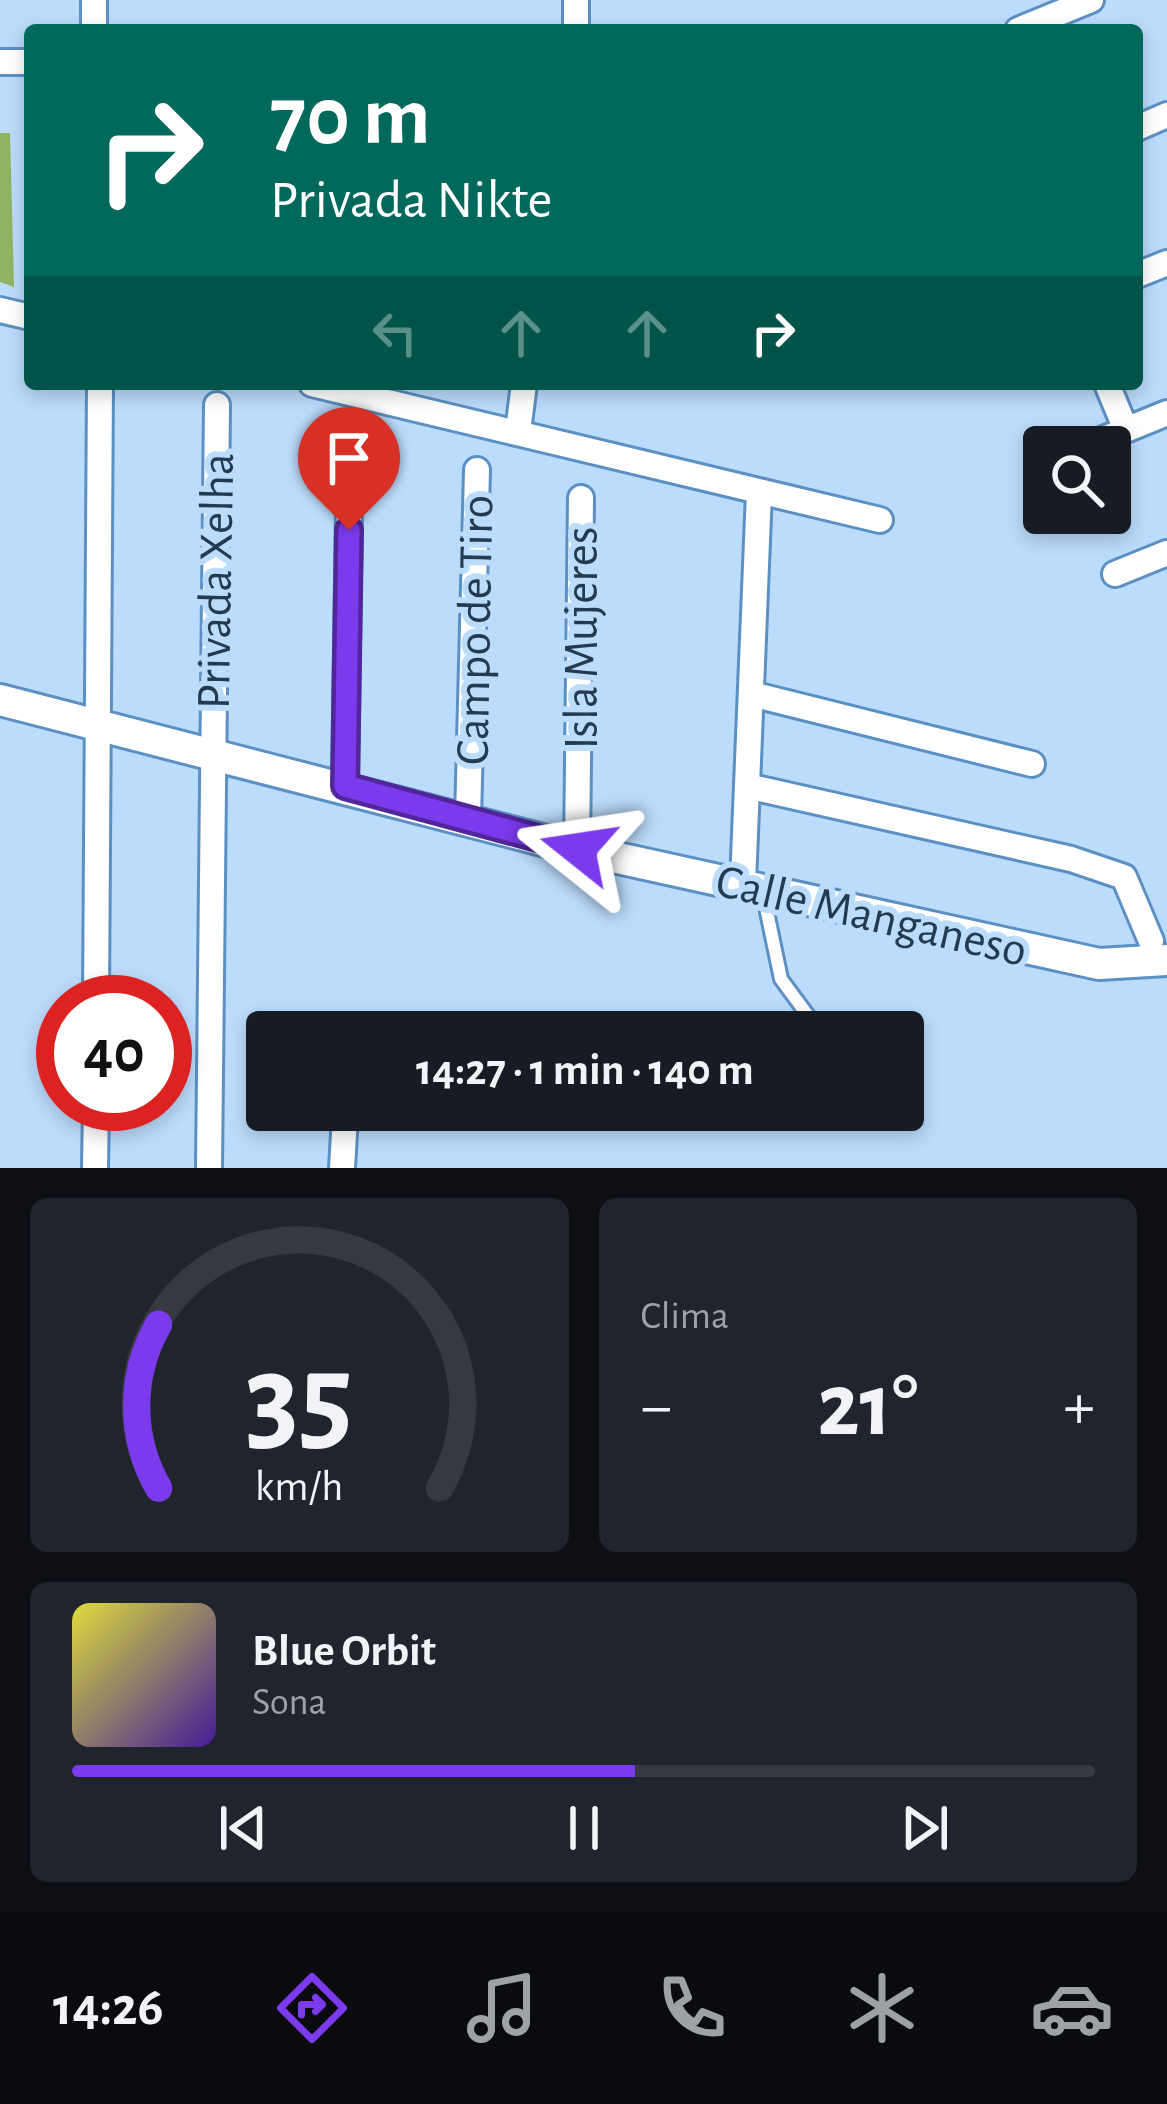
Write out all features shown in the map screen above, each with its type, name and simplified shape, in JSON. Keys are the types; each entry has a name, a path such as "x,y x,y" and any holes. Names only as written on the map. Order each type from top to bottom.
{"street":[{"path":"1033,24 1091,0"},
{"path":"96,975 100,390"},
{"path":"344,390 880,520"},
{"path":"518,430 523,390"},
{"path":"1109,390 1124,426"},
{"name":"Privada Xelha","path":"209,1168 217,405"},
{"path":"1131,428 1167,412"},
{"path":"345,786 350,436"},
{"name":"Campo de Tiro","path":"469,804 477,470"},
{"path":"758,887 747,786 759,492"},
{"name":"Isla Mujeres","path":"578,849 581,498"},
{"path":"1115,574 1167,553"},
{"path":"751,694 1032,764"},
{"name":"Calle Manganeso","path":"0,700 97,722 211,758 345,786 469,804 578,849 1099,964 1159,950"},
{"path":"747,786 1071,859 1124,877 1159,950"},
{"path":"95,1168 96,1131"},
{"path":"342,1168 344,1131"}],"lane":[{"path":"758,887 781,979 805,1011"}],"green space":[{"path":"0,133 10,133 14,287 0,282"}],"route":[{"path":"349,530 345,786 578,849"}]}
